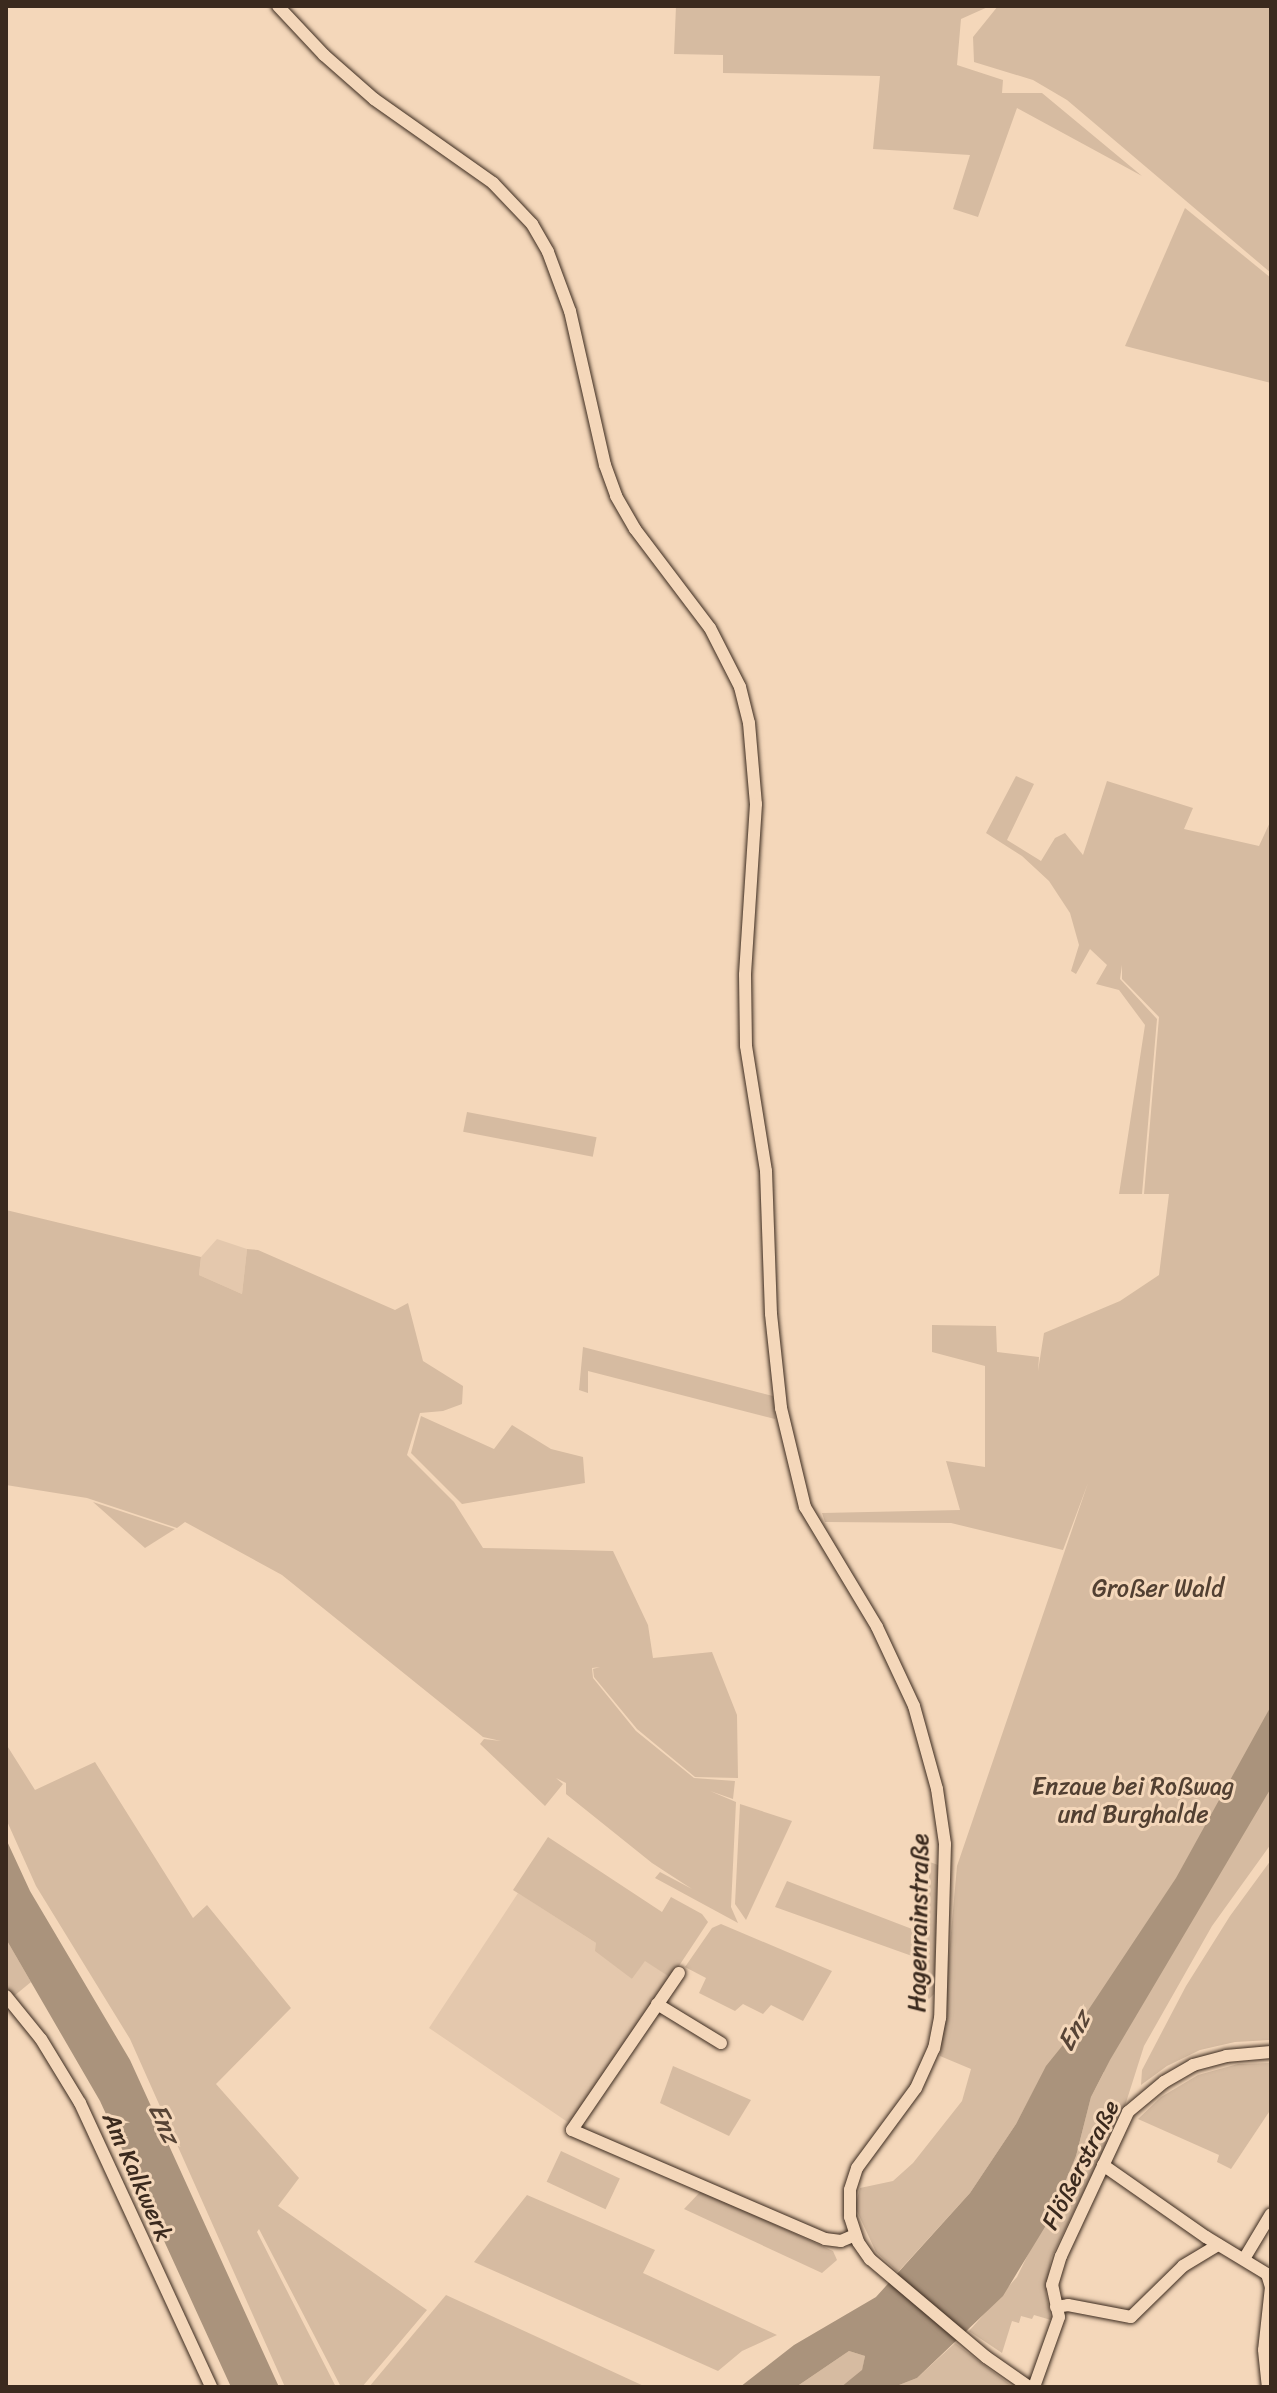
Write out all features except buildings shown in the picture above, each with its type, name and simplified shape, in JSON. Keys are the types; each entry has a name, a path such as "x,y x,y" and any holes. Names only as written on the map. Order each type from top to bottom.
{"street":[{"name":"Hagenrainstraße","path":"278,6 355,83 412,128 493,183 532,224 548,252 570,311 605,465 616,496 635,529 710,628 740,687 749,723 756,804 745,1029 766,1171 771,1314 781,1408 805,1507 877,1627 910,1697 931,1761 944,1833 940,2006 934,2048 916,2088 860,2162 851,2184 849,2207 855,2235"},
{"path":"679,1973 572,2130 825,2239 841,2241 855,2235 866,2254 880,2268 970,2344 1032,2387"},
{"name":"Am Kalkwerk","path":"6,1996 41,2039 80,2103 211,2387"},
{"path":"657,2004 721,2043"},
{"name":"Flößerstraße","path":"1032,2387 1058,2319 1052,2285 1058,2264 1128,2112 1164,2082 1215,2058 1271,2052"},
{"path":"1103,2165 1218,2245 1265,2272 1270,2279 1264,2337 1268,2387"},
{"path":"1244,2259 1271,2214"},
{"path":"1056,2307 1068,2305 1131,2317 1183,2266 1218,2245"}],"shaded area":[{"path":"217,1239 247,1249 242,1294 199,1275 201,1257"},
{"path":"1271,1706 1271,1788 1110,2060 1091,2097 1076,2156 1048,2222 1003,2296 917,2378 894,2387 841,2387 862,2370 865,2356 849,2351 796,2387 740,2387 794,2345 876,2297 970,2193 1016,2124 1046,2066 1075,2030 1176,1878"},
{"path":"6,1839 30,1891 130,2060 279,2387 231,2387 100,2101 6,1939"},
{"path":"518,1893 596,1943 632,1979 645,1960 671,1978 569,2123 429,2028"}],"green space":[{"path":"676,6 990,6 961,19 957,65 1003,80 1002,93 1042,93 1142,176 1017,108 978,217 953,209 970,155 873,149 880,76 723,73 723,55 674,54"},
{"path":"998,6 1271,6 1271,273 1067,100 1033,80 974,62 973,37"},
{"path":"1185,208 1271,278 1271,383 1125,346"},
{"name":"Enzaue bei Roßwag und Burghalde","path":"1016,776 1034,784 1007,840 1041,861 1055,838 1065,833 1083,855 1107,781 1193,808 1184,829 1259,846 1271,820 1271,1844 1212,1926 1144,2046 1123,2112 1051,2258 1046,2293 1051,2320 1034,2315 1032,2319 1021,2316 1019,2323 1012,2321 1002,2353 969,2331 1017,2277 1076,2156 1091,2097 1104,2072 1048,2064 1016,2124 970,2193 898,2272 876,2252 855,2207 860,2188 893,2181 913,2163 962,2101 971,2069 940,2056 957,1866 1088,1483 1063,1550 951,1523 825,1522 822,1513 960,1510 946,1461 985,1467 985,1366 932,1352 932,1325 996,1326 997,1352 1039,1357 1038,1371 1044,1333 1120,1301 1159,1275 1169,1194 1144,1194 1159,1017 1122,979 1122,965 1120,979 1157,1019 1142,1194 1119,1194 1145,1025 1119,990 1096,984 1107,965 1090,949 1076,974 1071,971 1079,945 1070,913 1049,881 1022,856 986,833"},
{"path":"467,1112 597,1137 593,1157 463,1132"},
{"path":"6,1210 201,1257 199,1275 242,1294 247,1249 258,1250 395,1310 408,1303 423,1361 463,1386 462,1404 443,1411 420,1413 407,1455 454,1502 483,1548 613,1551 648,1625 653,1658 712,1652 737,1715 738,1778 695,1777 637,1729 594,1677 593,1669 600,1667 592,1668 593,1678 636,1731 694,1778 735,1781 733,1799 710,1791 736,1802 731,1907 738,1923 655,1878 660,1872 692,1889 652,1863 566,1794 566,1783 556,1778 563,1784 545,1806 480,1744 484,1739 501,1741 483,1737 282,1575 185,1522 177,1528 87,1498 6,1485"},
{"path":"583,1347 773,1396 775,1419 588,1371 588,1393 579,1390"},
{"path":"421,1416 494,1449 512,1425 551,1449 583,1457 585,1483 462,1504 411,1453"},
{"path":"93,1502 175,1529 145,1548"},
{"path":"6,1744 35,1790 95,1762 193,1918 207,1905 291,2008 216,2084 299,2178 278,2206 427,2310 362,2387 341,2387 259,2229 257,2232 336,2387 285,2387 130,2039 36,1886 6,1819"},
{"path":"740,1804 792,1821 746,1920 735,1904"},
{"path":"548,1837 662,1912 671,1897 702,1914 708,1922 671,1978 645,1961 632,1979 595,1951 596,1943 513,1890"},
{"path":"1271,1860 1271,2040 1235,2042 1200,2050 1167,2066 1141,2085 1142,2070 1186,1986 1230,1916"},
{"path":"930,1862 938,1865 934,1994 928,2000 926,1961 775,1907 787,1881 925,1934"},
{"path":"721,1924 832,1971 803,2021 771,2005 763,2014 743,2004 735,2011 699,1993 706,1978 685,1967 712,1928"},
{"path":"6,1939 31,1982 14,1996 6,1988"},
{"path":"1271,2063 1271,2109 1231,2169 1217,2162 1219,2155 1138,2119 1161,2097 1198,2075 1238,2064"},
{"path":"673,2066 751,2100 729,2136 660,2103"},
{"path":"561,2151 620,2178 606,2209 547,2182"},
{"path":"701,2191 833,2251 837,2260 822,2273 684,2209"},
{"path":"527,2195 655,2250 643,2273 777,2335 742,2351 718,2371 474,2262"},
{"path":"446,2295 646,2387 369,2387"},
{"path":"955,2343 1013,2387 894,2387 917,2378"},
{"path":"849,2351 865,2356 862,2371 841,2387 796,2387"}],"park label":[{"name":"Großer Wald","path":"1158,1589"}],"water label":[{"name":"Enz","path":"1074,2031"},
{"name":"Enz","path":"164,2123"}]}
